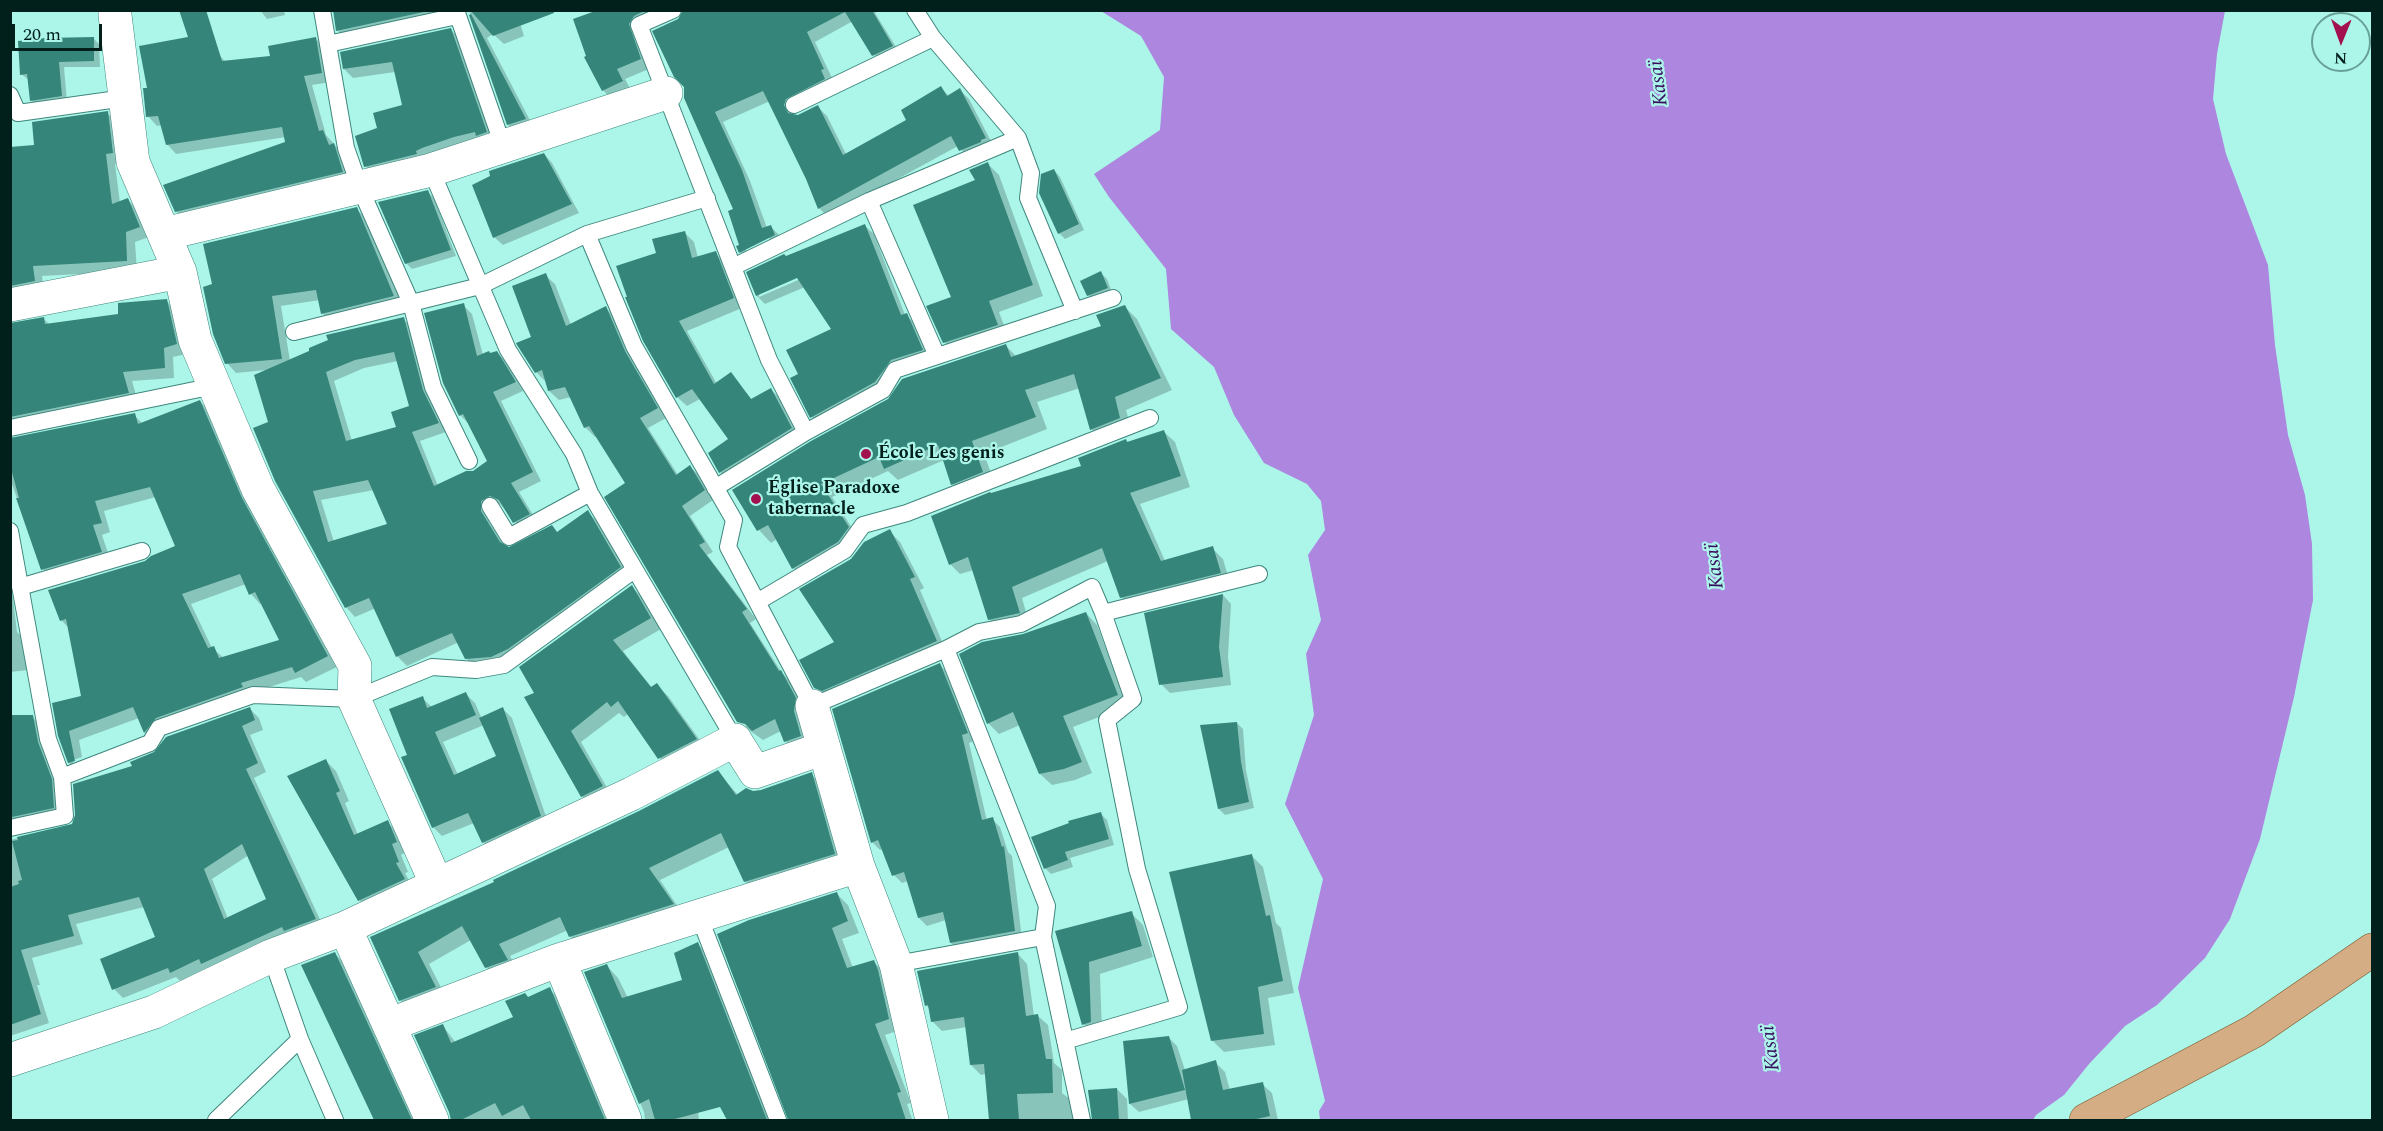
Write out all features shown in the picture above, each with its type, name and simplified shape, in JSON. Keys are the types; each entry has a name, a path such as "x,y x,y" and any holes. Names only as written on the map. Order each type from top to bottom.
{"main road":[{"path":"2086,1120 2254,1031 2373,950"}],"street":[{"path":"115,15 133,162 180,272 195,340 258,489 356,666 354,699 437,885"},
{"path":"164,234 431,170 666,93"},
{"path":"10,304 180,272"},
{"path":"812,706 858,866 896,964 932,1120"},
{"path":"10,1060 154,1012 271,956 345,928 631,794 735,740 755,772 824,748"},
{"path":"389,1025 559,960 858,866"},
{"path":"345,928 432,1120"},
{"path":"559,960 625,1120"}],"lane":[{"path":"322,10 346,148 360,188 411,303 433,387 469,460"},
{"path":"673,10 639,25 769,360 806,432"},
{"path":"915,10 933,38 1018,138 1032,173 1028,198 1075,311"},
{"path":"328,44 456,13 503,146"},
{"path":"794,105 933,38"},
{"path":"10,95 18,113 125,98"},
{"path":"733,267 869,201 1018,138"},
{"path":"431,170 508,350 574,454 590,493 735,740"},
{"path":"294,332 480,286 587,234 706,198"},
{"path":"869,201 937,356"},
{"path":"587,234 634,346 734,520 728,546 812,706 946,649 979,632 1021,624 1092,587 1133,699 1107,720 1137,869 1179,1007 1065,1041"},
{"path":"715,488 806,432 883,390 895,370 1113,298"},
{"path":"10,428 214,386"},
{"path":"757,602 844,550 863,525 907,513 1150,418"},
{"path":"490,506 509,537 590,493"},
{"path":"10,531 48,739 62,777 65,816 10,828"},
{"path":"20,587 142,551"},
{"path":"62,777 150,743 159,728 253,695 354,699 432,667 476,670 504,665 634,570"},
{"path":"1103,613 1258,574"},
{"path":"946,649 1047,906 1042,936 1082,1120"},
{"path":"699,916 778,1120"},
{"path":"896,964 1042,936"},
{"path":"271,956 300,1039 335,1120"},
{"path":"216,1120 300,1039"}],"water":[{"name":"Kasaï","path":"1101,11 2225,11 2217,54 2213,99 2226,154 2268,265 2275,345 2288,435 2305,495 2312,544 2313,600 2294,697 2260,839 2230,919 2205,958 2157,1005 2125,1026 2089,1064 2064,1095 2036,1115 2033,1120 1320,1120 1319,1111 1325,1101 1298,988 1323,879 1285,804 1314,715 1306,654 1321,620 1308,555 1325,530 1321,501 1307,484 1264,463 1234,415 1214,367 1171,329 1166,269 1109,197 1094,174 1160,130 1164,77 1141,36"}],"building":[{"path":"179,10 206,10 222,61 270,56 268,46 316,37 322,73 304,76 319,131 323,130 329,145 334,143 343,172 175,212 163,185 285,142 282,127 166,145 158,116 146,117 143,88 147,88 139,46 188,37"},
{"path":"333,10 433,10 336,31"},
{"path":"470,10 553,10 554,13 493,36"},
{"path":"598,10 646,10 634,16 629,24 641,59 617,69 623,81 602,91 584,57 586,56 573,19"},
{"path":"683,10 872,10 893,46 872,56 845,12 807,32 824,69 821,70 825,79 786,99 784,105 788,113 798,115 818,105 843,155 906,120 901,110 941,86 947,96 960,88 986,138 959,151 951,136 818,209 763,91 715,112 742,170 762,228 771,225 775,235 739,253 736,246 739,245 728,211 733,209 684,98 684,87 674,77 652,31 678,19"},
{"path":"471,14 526,119 507,125 469,15"},
{"path":"451,28 487,132 476,136 475,132 454,137 422,148 416,151 417,154 364,167 355,136 377,128 373,113 402,105 392,62 343,69 340,52"},
{"path":"94,37 94,61 59,62 62,96 30,101 27,74 20,75 18,41"},
{"path":"108,111 113,153 106,154 112,204 128,198 140,227 126,232 127,261 33,266 35,281 10,286 10,147 34,145 32,122"},
{"path":"544,153 572,204 493,238 472,185 490,176 489,171"},
{"path":"988,162 1033,285 989,301 998,325 943,343 926,306 951,297 913,205 975,180 969,170"},
{"path":"1054,169 1079,224 1058,234 1039,193 1041,174"},
{"path":"428,190 451,250 405,264 378,202"},
{"path":"357,207 394,296 321,314 316,290 272,296 282,359 225,364 213,334 203,287 212,284 203,244"},
{"path":"865,224 901,315 907,313 923,350 891,360 875,382 810,418 790,378 798,374 786,350 831,329 797,278 756,296 746,272 784,254 786,256"},
{"path":"685,231 692,258 716,251 734,298 679,321 714,384 731,372 751,399 771,388 792,428 719,473 708,453 728,439 692,389 676,398 643,341 625,297 627,297 616,266 656,253 652,239"},
{"path":"1101,271 1108,288 1087,296 1080,281"},
{"path":"546,273 566,326 606,306 625,351 658,408 640,418 676,475 690,465 705,490 682,506 705,542 699,545 747,609 742,612 779,671 781,670 796,698 794,711 801,736 784,742 775,719 752,731 745,724 737,722 604,497 625,483 589,426 584,428 565,387 548,391 542,370 535,373 517,345 516,343 531,337 512,286"},
{"path":"167,299 177,344 164,348 165,368 123,372 129,393 10,417 10,323 44,317 45,324 118,314 118,303"},
{"path":"464,303 477,356 489,351 490,353 497,351 516,382 493,392 533,472 511,483 530,514 513,523 499,500 490,496 481,501 481,511 500,542 509,547 552,525 557,532 588,510 621,567 508,649 491,657 465,659 452,633 396,657 369,598 345,608 275,481 253,428 268,422 254,375 309,351 309,348 328,340 326,335 404,317 423,390 439,423 412,432 434,486 466,471 473,471 487,461 463,414 459,416 443,383 424,313","holes":["394,352 409,406 391,412 396,427 346,441 326,372 355,360","368,480 387,524 328,542 313,491"]},
{"path":"1125,305 1161,378 1115,397 1120,418 1090,430 1074,374 1025,390 1036,417 972,441 983,472 951,485 938,445 884,469 879,457 821,484 849,527 838,542 792,569 768,525 757,531 732,490 811,441 888,399 902,379 1006,344 1011,357 1101,326 1096,315"},
{"path":"200,400 242,498 328,656 295,673 292,667 241,683 243,687 156,718 144,733 133,707 69,731 75,761 68,763 58,736 52,703 81,696 66,619 60,621 48,590 145,561 175,546 150,487 95,501 102,523 93,525 102,552 41,570 16,498 19,498 10,465 10,438 135,413 138,424","holes":["240,574 249,595 255,592 279,640 219,658 214,646 208,648 182,594"]},
{"path":"1164,430 1181,476 1130,493 1161,561 1213,546 1221,573 1120,598 1102,548 1012,587 1020,613 988,620 968,557 949,565 931,516 990,492 1081,466 1078,458 1126,439 1127,442"},
{"path":"890,529 915,577 910,579 937,641 822,691 814,688 799,660 834,642 799,589 851,559 864,542"},
{"path":"632,585 651,618 613,640 651,687 657,683 697,739 658,759 618,701 611,707 607,702 571,731 603,786 581,797 524,697 534,693 519,667"},
{"path":"1223,594 1219,647 1223,677 1159,685 1144,613"},
{"path":"1086,612 1118,695 1063,716 1082,762 1064,769 1039,774 1013,712 987,724 959,654 982,642 1023,634"},
{"path":"940,663 968,733 962,735 982,820 993,817 1002,847 1004,846 1015,931 950,943 943,912 918,918 904,872 892,876 878,840 871,843 832,709"},
{"path":"466,692 476,715 435,732 454,775 496,756 479,718 503,707 541,816 482,843 468,813 432,828 401,757 407,755 389,709 423,696 427,708"},
{"path":"250,707 255,720 242,726 258,763 246,769 316,919 284,931 282,927 201,964 199,959 170,973 168,968 112,990 100,959 155,937 139,897 68,915 74,936 21,950 41,1014 10,1025 10,887 19,884 18,881 22,880 12,841 18,840 17,837 72,824 75,815 73,784 132,766 130,762 154,752 166,737","holes":["242,844 266,899 224,919 204,869"]},
{"path":"10,715 33,715 38,742 52,779 54,808 12,817"},
{"path":"1237,722 1241,762 1249,802 1218,809 1200,725"},
{"path":"326,759 340,791 336,793 354,835 388,820 397,842 392,844 399,862 396,863 405,879 358,901 287,776"},
{"path":"718,770 736,795 746,788 753,791 761,790 812,772 835,854 744,882 721,833 649,868 674,904 569,937 560,917 499,944 508,960 485,968 462,926 418,952 436,987 399,1001 370,937 494,882 493,880 639,811"},
{"path":"1101,812 1109,839 1065,852 1068,860 1044,869 1031,837 1069,823 1068,821"},
{"path":"1252,854 1266,916 1270,915 1283,981 1258,987 1264,1034 1211,1041 1169,872"},
{"path":"837,892 848,921 832,928 847,968 874,960 878,970 889,1019 875,1024 901,1092 897,1093 906,1120 788,1120 717,934 749,920"},
{"path":"1132,911 1142,946 1089,962 1091,1022 1082,1025 1055,931"},
{"path":"698,942 767,1120 727,1120 720,1107 671,1120 655,1120 649,1099 639,1104 584,972 607,964 622,998 682,980 674,953"},
{"path":"335,952 412,1120 374,1120 301,965"},
{"path":"1018,952 1026,1016 1038,1014 1046,1059 1052,1059 1053,1093 1017,1094 1019,1120 989,1120 984,1064 970,1065 964,1017 931,1022 917,971"},
{"path":"550,987 605,1120 531,1120 523,1105 502,1116 495,1103 461,1120 451,1120 414,1035 443,1024 451,1043 513,1017 505,1001 525,993 528,997"},
{"path":"1169,1036 1185,1090 1129,1104 1123,1041"},
{"path":"1216,1060 1223,1090 1263,1082 1270,1116 1252,1120 1191,1120 1182,1070"},
{"path":"1117,1088 1119,1120 1092,1120 1088,1090"}],"place":[{"name":"École Les genis","path":"866,454"},
{"name":"Église Paradoxe tabernacle","path":"756,499"}]}
